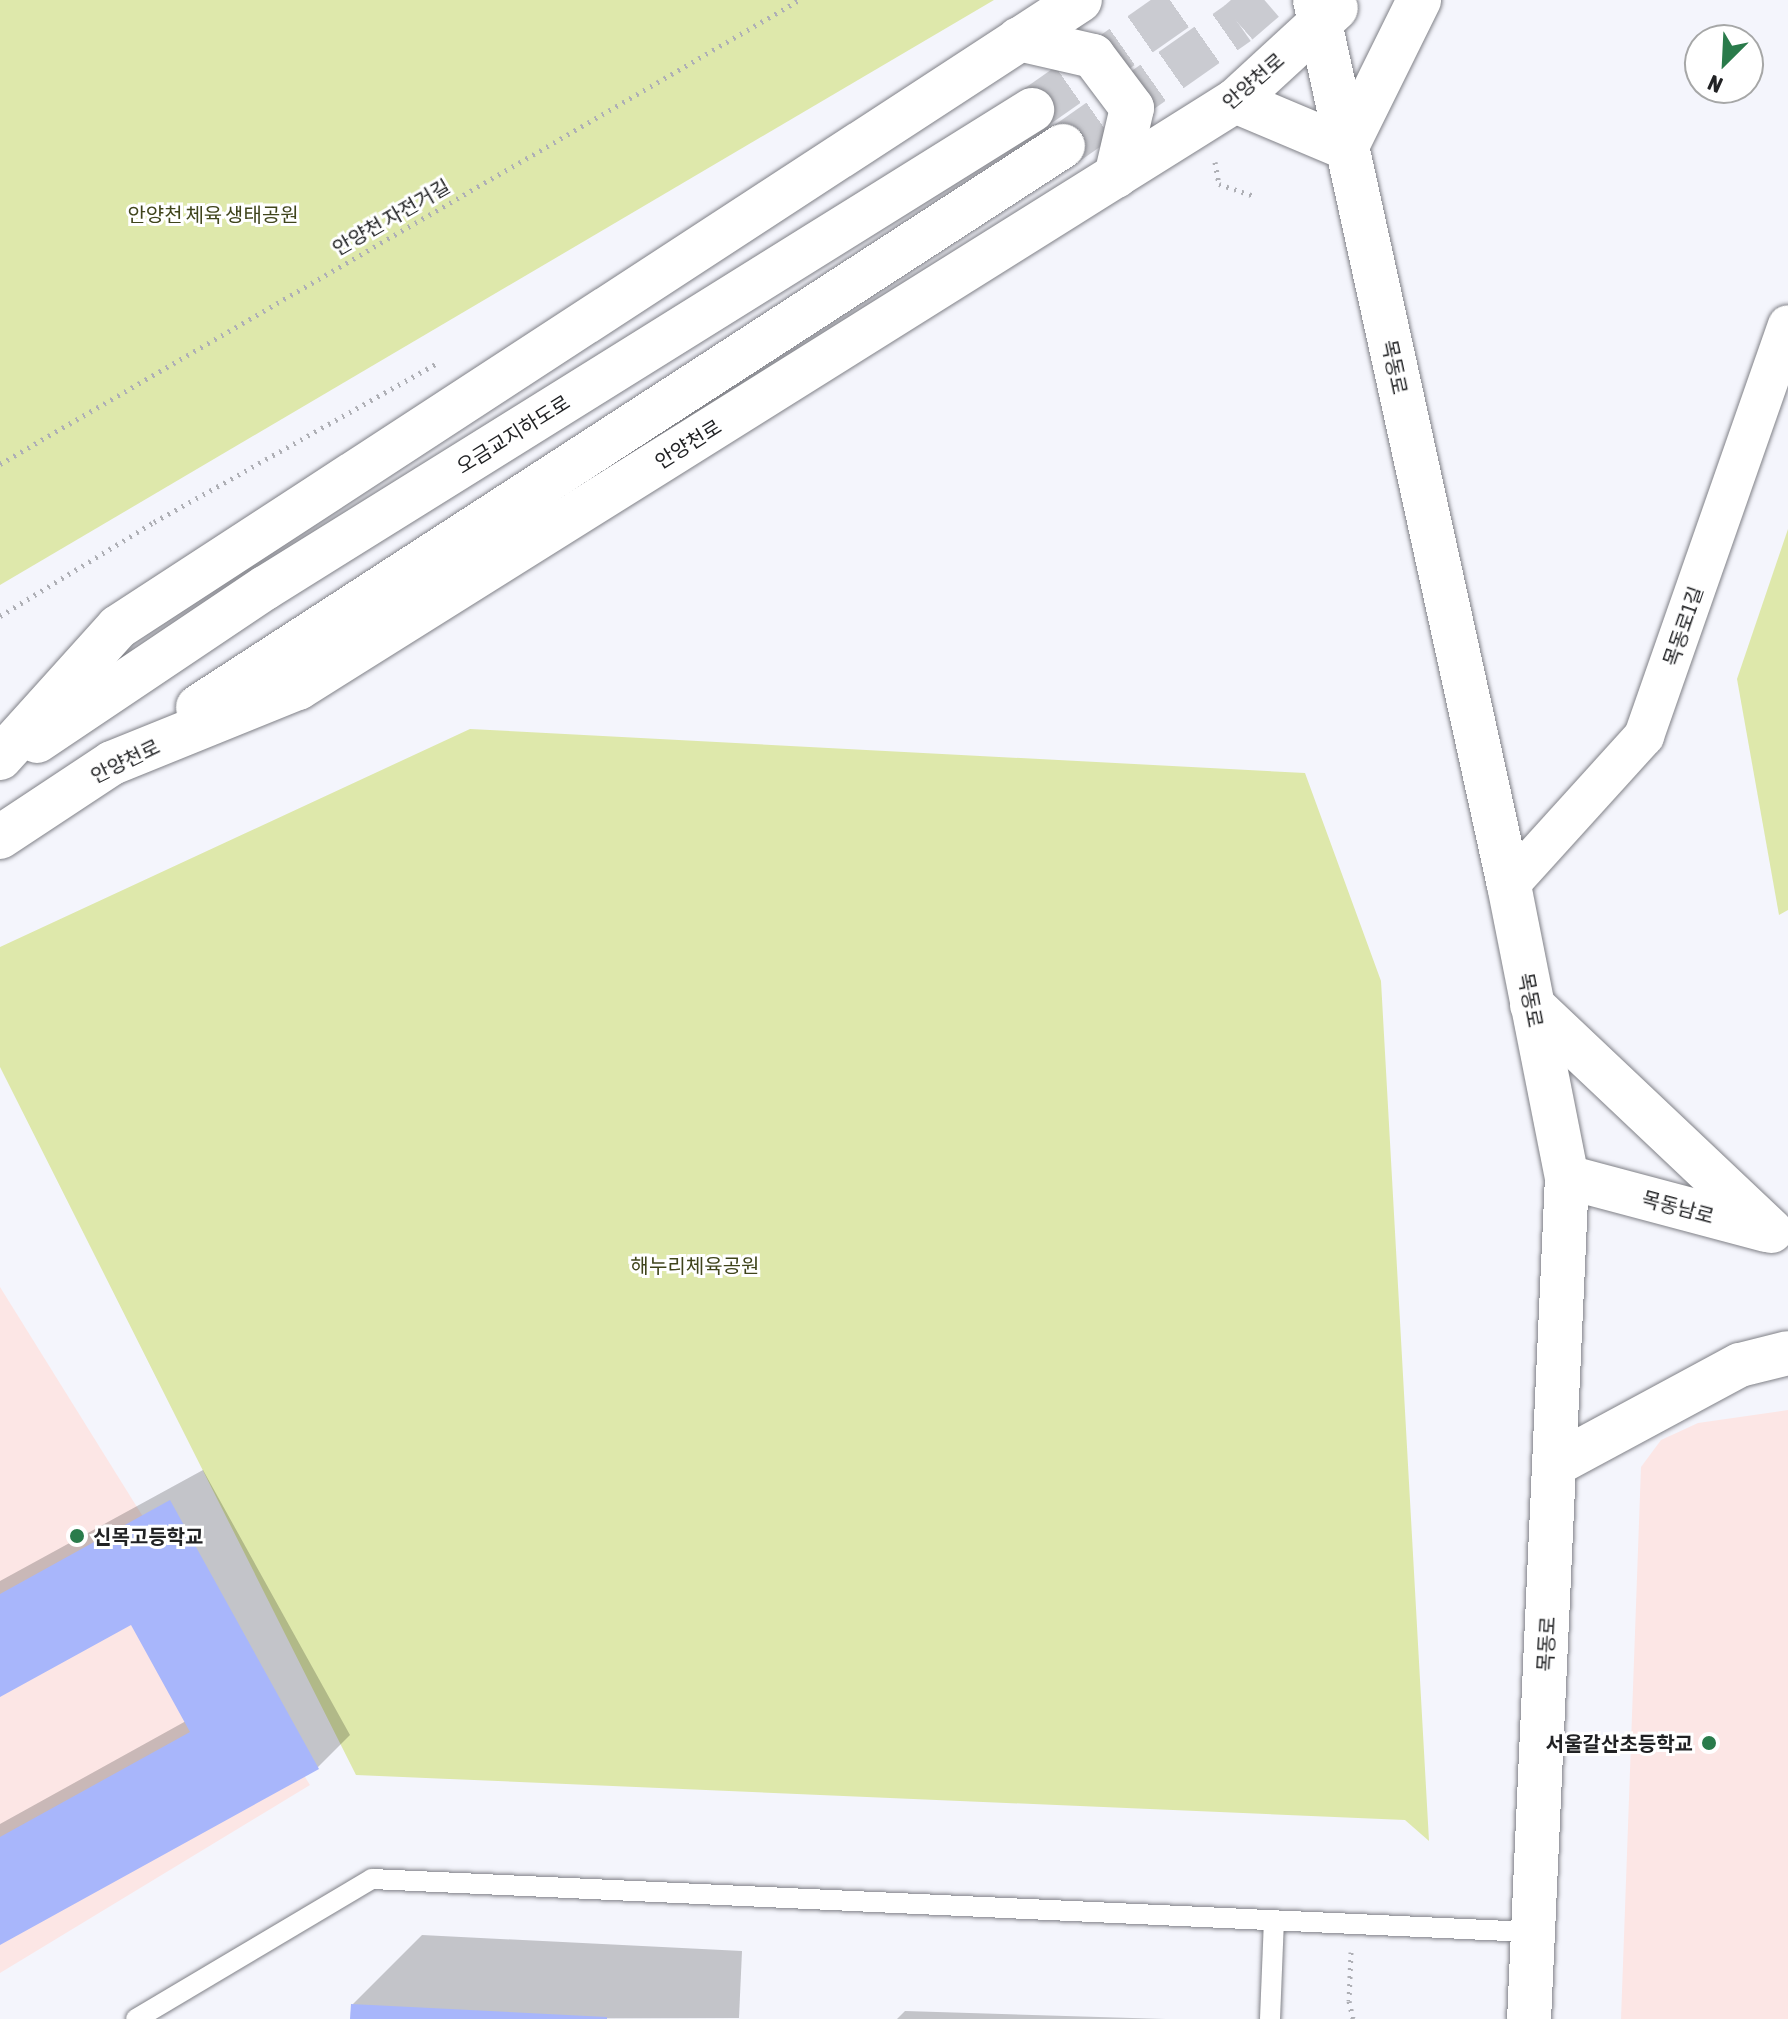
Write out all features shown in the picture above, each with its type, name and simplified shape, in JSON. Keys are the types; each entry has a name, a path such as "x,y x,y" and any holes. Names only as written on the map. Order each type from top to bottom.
{"main road":[{"path":"0,758 118,627 1080,0"},
{"path":"1235,101 1346,148 1419,0"},
{"name":"목동로","path":"1326,7 1346,148 1509,885 1567,1177 1529,2019"},
{"name":"안양천로","path":"0,837 112,763 298,688 1116,176 1235,101 1326,7"},
{"path":"1019,39 1093,56 1132,108 1116,176"},
{"name":"오금교지하도로","path":"0,765 265,588 1032,110"},
{"path":"112,763 1063,146"},
{"path":"1532,1005 1780,1236"},
{"name":"목동남로","path":"1567,1177 1780,1236"},
{"path":"1554,1465 1740,1365 1788,1353"}],"street":[{"name":"목동로1길","path":"1509,885 1644,736 1788,325"}],"lane":[{"path":"136,2019 372,1879 1532,1932"},
{"path":"1270,2019 1274,1920"}],"path":[{"name":"안양천 자전거길","path":"0,464 799,0"},
{"path":"1214,154 1219,184 1256,197"},
{"path":"1352,1924 1349,2001 1353,2019"}],"shaded area":[{"name":"신목고등학교","path":"0,1287 310,1785 0,1973"},
{"name":"서울갈산초등학교","path":"1788,1410 1788,2019 1621,2019 1641,1467 1661,1440 1698,1423"}],"green space":[{"name":"안양천 체육 생태공원","path":"0,0 994,0 0,585"},
{"path":"1788,529 1788,910 1779,915 1737,679"},
{"name":"해누리체육공원","path":"470,729 1305,773 1381,981 1429,1841 1405,1820 356,1775 0,1067 0,947"}],"building":[{"path":"170,1500 319,1769 0,1945 0,1837 190,1732 131,1625 0,1697 0,1594"},
{"path":"351,2004 607,2017 607,2019 350,2019"}],"tunnel":[{"path":"1032,110 1189,0"},
{"path":"1063,146 1238,23 1264,0"}],"place":[{"name":"신목고등학교","path":"77,1536"},
{"name":"서울갈산초등학교","path":"1709,1743"}]}
